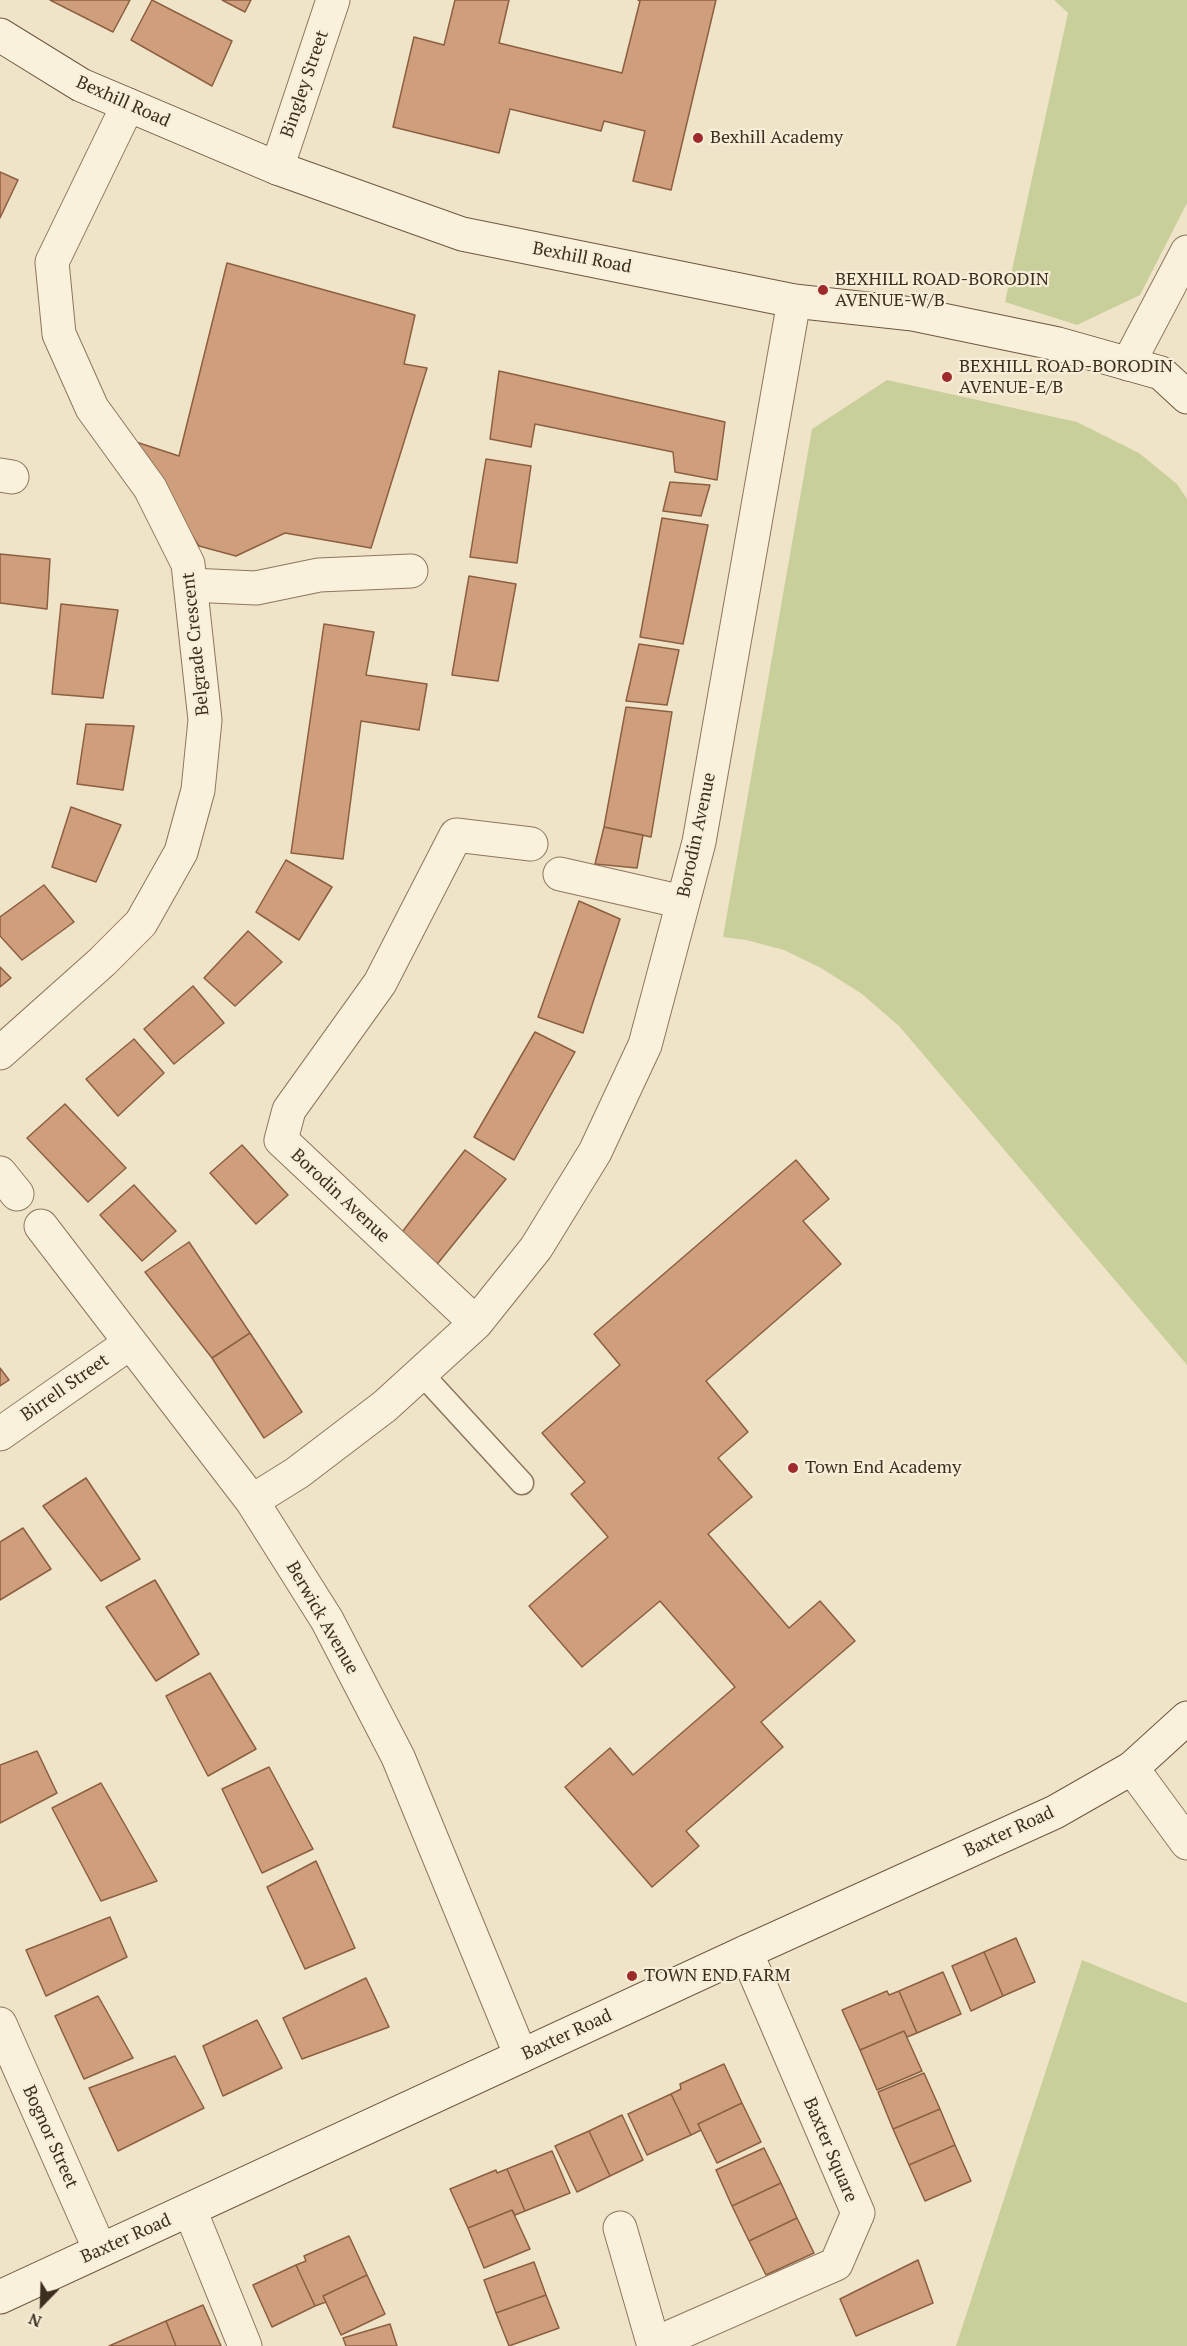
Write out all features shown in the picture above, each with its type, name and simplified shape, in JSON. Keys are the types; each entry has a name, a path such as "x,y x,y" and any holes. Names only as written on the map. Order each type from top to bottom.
{"street":[{"name":"Bingley Street","path":"277,168 333,0"},
{"name":"Bexhill Road","path":"0,35 81,85 277,168 462,234 794,301 913,314 1058,344 1161,373 1187,396"},
{"name":"Belgrade Crescent","path":"0,1053 102,962 141,923 181,852 198,790 205,720 188,564 150,488 92,408 58,334 52,262 128,105"},
{"path":"1128,364 1187,252"},
{"name":"Borodin Avenue","path":"252,1501 314,1460 385,1406 476,1323 536,1248 595,1152 645,1045 699,842 794,301"},
{"path":"190,585 256,588 319,575 411,571"},
{"name":"Borodin Avenue","path":"476,1323 281,1140 289,1110 380,983 456,835 531,844"},
{"path":"560,874 683,902"},
{"name":"Berwick Avenue","path":"41,1226 252,1501 327,1620 398,1757 521,2056"},
{"name":"Birrell Street","path":"0,1434 130,1343"},
{"path":"1187,1718 1132,1768 1187,1843"},
{"name":"Baxter Road","path":"0,2296 1055,1812 1132,1768"},
{"name":"Baxter Square","path":"620,2228 654,2345 836,2264 858,2213 746,1952"},
{"name":"Bognor Street","path":"0,2024 100,2250"},
{"path":"190,2210 245,2346"}],"lane":[{"path":"421,1373 522,1483"}],"green space":[{"path":"1054,0 1187,0 1187,203 1140,295 1077,325 1005,302 1068,13"},
{"path":"887,380 1077,422 1139,453 1177,484 1187,499 1187,1365 899,1026 862,994 821,968 784,950 746,940 723,937 812,429"},
{"path":"1082,1960 1187,2003 1187,2346 956,2346"}],"building":[{"path":"50,0 130,0 113,32"},
{"path":"152,0 232,41 212,86 131,40"},
{"path":"222,0 251,0 245,12"},
{"path":"455,0 509,0 499,43 622,73 640,1 638,0 716,0 671,190 633,181 645,131 604,121 601,131 510,109 499,153 393,127 414,37 444,45"},
{"path":"0,172 18,180 0,218"},
{"path":"227,263 415,315 404,364 427,368 371,548 285,533 236,556 199,546 127,439 179,456"},
{"path":"499,371 725,422 717,480 675,472 673,452 535,424 531,447 490,439"},
{"path":"486,459 531,466 517,563 470,557"},
{"path":"670,482 710,485 701,516 663,511"},
{"path":"662,518 708,525 683,644 640,637"},
{"path":"0,554 50,559 47,609 0,603"},
{"path":"469,576 516,584 498,681 452,675"},
{"path":"61,604 118,610 103,698 52,694"},
{"path":"324,624 374,632 366,675 427,684 419,730 361,721 343,859 291,853"},
{"path":"639,644 679,650 667,705 626,701"},
{"path":"626,707 672,712 651,837 604,827"},
{"path":"86,724 134,726 123,790 77,784"},
{"path":"71,807 121,825 96,882 52,867"},
{"path":"604,827 643,835 637,868 595,864"},
{"path":"286,860 332,887 299,940 256,912"},
{"path":"44,885 74,922 22,960 0,936 0,917"},
{"path":"579,901 620,919 583,1033 538,1017"},
{"path":"248,931 282,962 235,1006 204,978"},
{"path":"0,967 11,978 0,987"},
{"path":"193,986 224,1023 174,1064 144,1029"},
{"path":"535,1032 575,1052 514,1160 474,1137"},
{"path":"134,1039 164,1073 118,1116 86,1079"},
{"path":"65,1104 126,1168 88,1202 27,1138"},
{"path":"242,1145 288,1195 256,1224 210,1173"},
{"path":"465,1150 506,1179 430,1273 396,1240"},
{"path":"796,1160 829,1199 803,1221 841,1264 706,1381 748,1432 718,1458 752,1497 708,1534 789,1628 820,1601 855,1641 761,1722 783,1747 686,1831 699,1846 652,1887 565,1787 610,1748 633,1775 735,1687 660,1601 582,1667 529,1606 608,1537 571,1494 585,1482 542,1433 620,1365 594,1334"},
{"path":"134,1185 176,1231 142,1261 100,1215"},
{"path":"189,1242 250,1333 212,1358 145,1272"},
{"path":"250,1333 302,1412 264,1438 212,1358"},
{"path":"0,1368 9,1380 0,1386"},
{"path":"86,1478 140,1559 101,1581 43,1506"},
{"path":"23,1528 51,1569 0,1600 0,1542"},
{"path":"155,1580 199,1654 156,1681 106,1607"},
{"path":"210,1673 256,1749 208,1776 166,1696"},
{"path":"37,1751 57,1793 0,1823 0,1765"},
{"path":"269,1767 313,1849 262,1873 222,1789"},
{"path":"101,1783 157,1881 101,1901 52,1808"},
{"path":"316,1861 355,1948 305,1969 267,1887"},
{"path":"110,1917 127,1957 46,1996 26,1950"},
{"path":"1016,1938 1035,1982 1003,1996 984,1952"},
{"path":"984,1952 1003,1996 971,2011 952,1966"},
{"path":"943,1972 961,2014 917,2033 899,1991"},
{"path":"366,1978 389,2027 302,2059 283,2018"},
{"path":"887,1991 889,1995 899,1991 917,2033 907,2037 904,2031 860,2050 842,2010"},
{"path":"98,1996 133,2058 84,2079 55,2016"},
{"path":"257,2020 282,2068 223,2096 203,2046"},
{"path":"904,2031 922,2071 877,2090 860,2050"},
{"path":"175,2056 204,2108 118,2151 89,2088"},
{"path":"724,2064 742,2103 698,2124 701,2130 691,2135 671,2094 681,2089 680,2084"},
{"path":"924,2073 940,2109 893,2129 878,2092"},
{"path":"671,2094 691,2135 647,2155 628,2114"},
{"path":"742,2103 761,2142 717,2163 698,2124"},
{"path":"940,2109 955,2145 909,2165 893,2129"},
{"path":"622,2115 643,2160 610,2176 589,2131"},
{"path":"589,2131 610,2176 577,2192 555,2146"},
{"path":"955,2145 971,2181 925,2201 909,2165"},
{"path":"764,2148 781,2183 732,2206 716,2170"},
{"path":"552,2151 570,2193 525,2211 507,2169"},
{"path":"507,2169 525,2211 515,2215 512,2210 468,2228 450,2189 496,2170 497,2173"},
{"path":"781,2183 797,2218 749,2241 732,2206"},
{"path":"512,2210 530,2249 484,2268 468,2228"},
{"path":"797,2218 814,2253 766,2275 749,2241"},
{"path":"349,2236 367,2275 323,2296 326,2302 315,2306 296,2265 306,2261 304,2256"},
{"path":"918,2260 933,2303 856,2336 840,2299"},
{"path":"534,2262 546,2295 496,2313 484,2280"},
{"path":"296,2265 315,2306 272,2327 253,2285"},
{"path":"367,2275 385,2314 341,2335 323,2296"},
{"path":"546,2295 559,2328 509,2346 496,2313"},
{"path":"203,2305 221,2346 176,2346 166,2321"},
{"path":"166,2321 176,2346 109,2346"},
{"path":"390,2324 397,2346 346,2346 343,2338"}],"place":[{"name":"Bexhill Academy","path":"698,138"},
{"name":"BEXHILL ROAD-BORODIN AVENUE-W/B","path":"823,290"},
{"name":"BEXHILL ROAD-BORODIN AVENUE-E/B","path":"947,377"},
{"name":"Town End Academy","path":"793,1468"},
{"name":"TOWN END FARM","path":"632,1976"}]}
